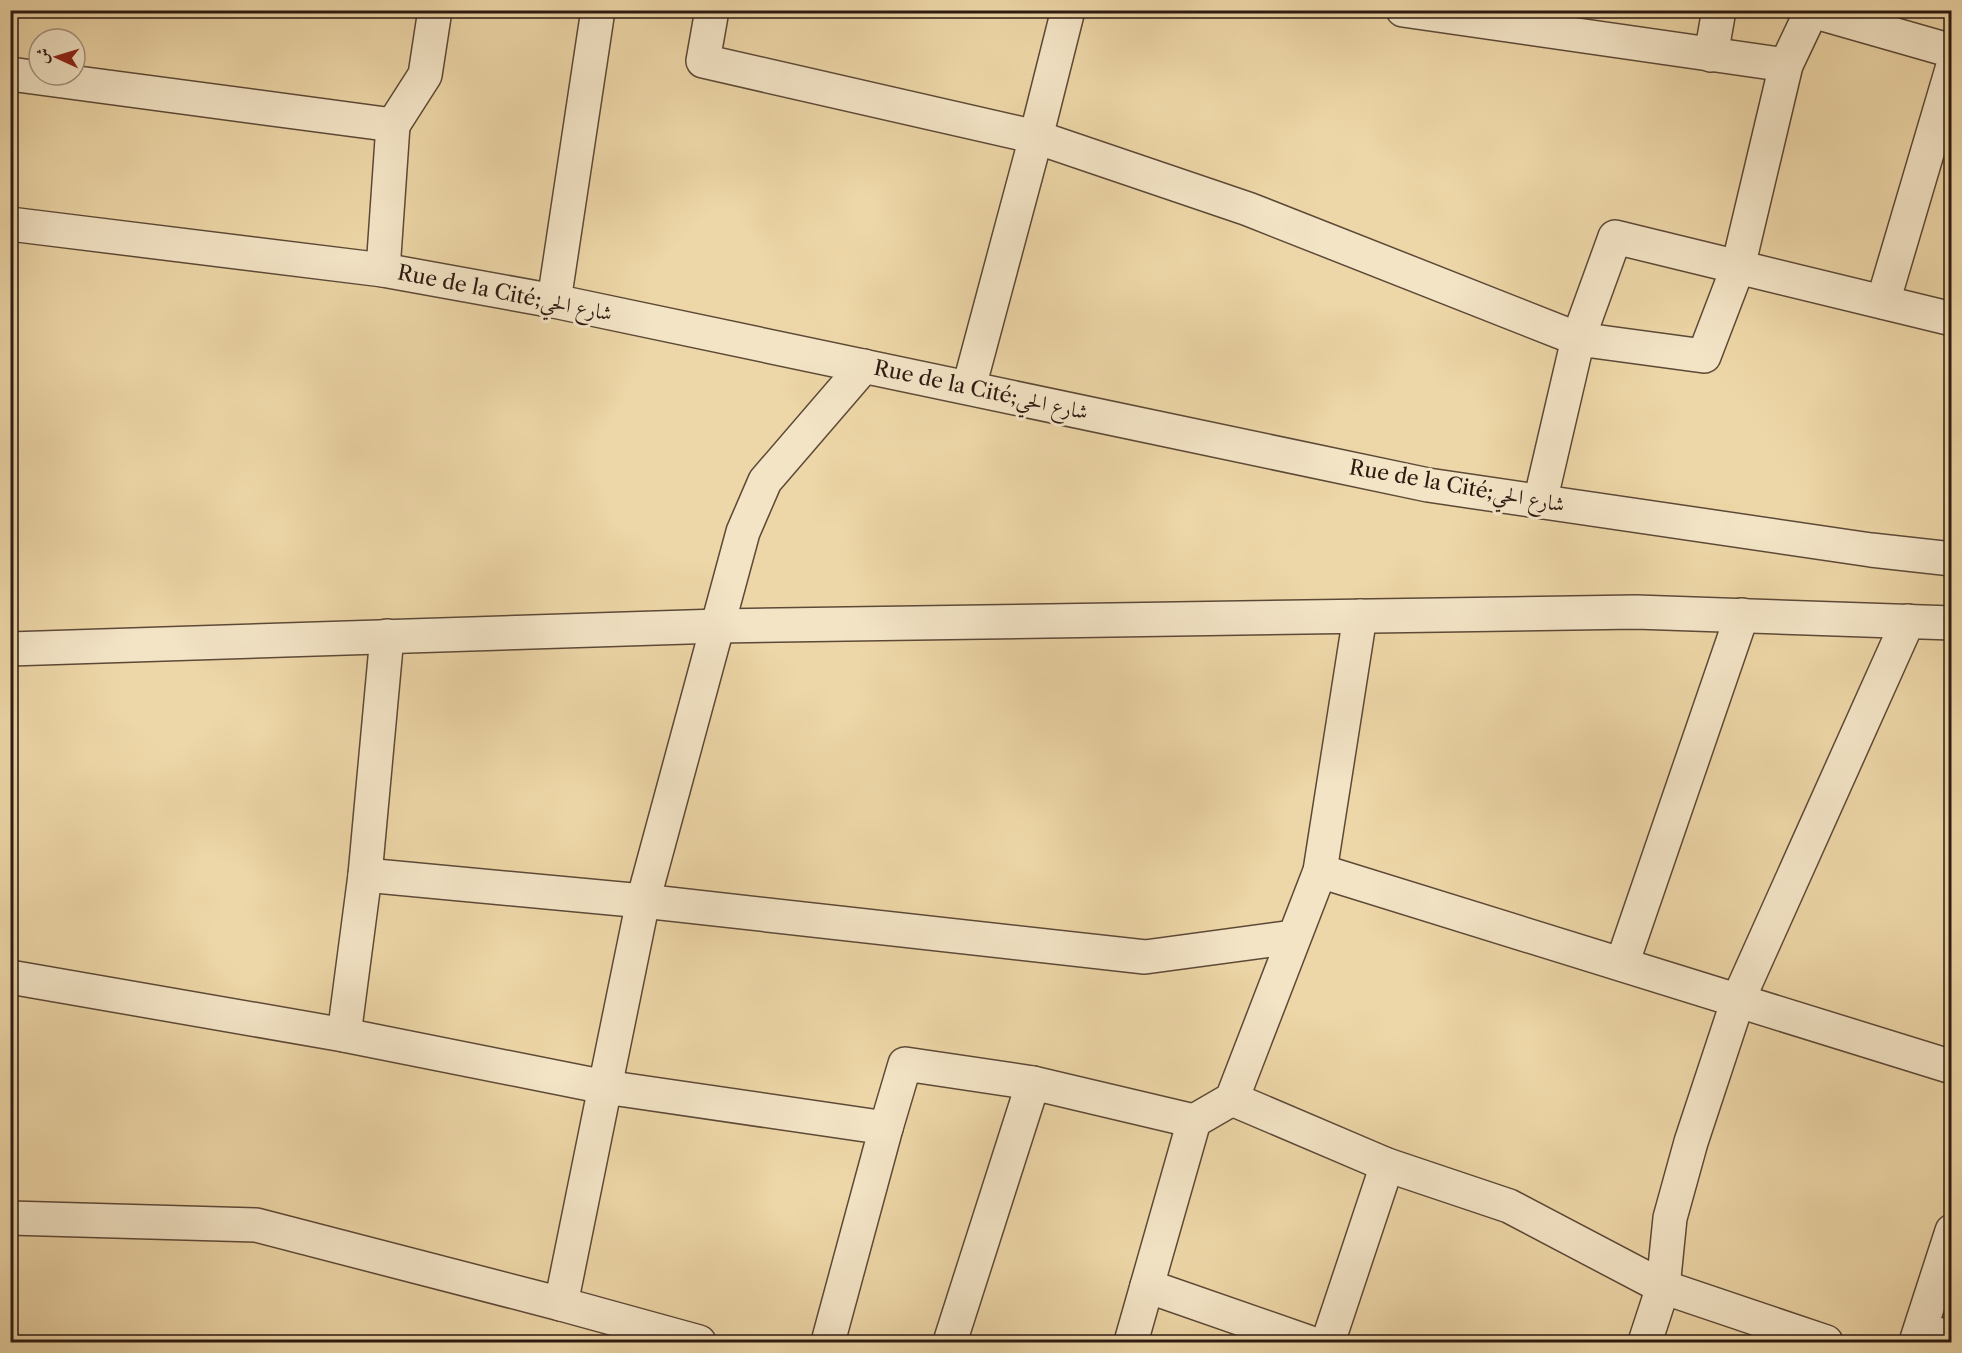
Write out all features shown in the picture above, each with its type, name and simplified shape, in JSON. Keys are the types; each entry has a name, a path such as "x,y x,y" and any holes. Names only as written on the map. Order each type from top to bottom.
{"street":[{"path":"383,270 393,125 425,75 435,10"},
{"path":"554,301 598,10"},
{"path":"712,10 703,61 1036,137 1248,209 1578,339 1704,356 1738,267 1786,65 1812,11 1952,51"},
{"path":"969,387 1068,10"},
{"path":"1403,10 1473,15 1711,55 1786,65"},
{"path":"1711,55 1719,10"},
{"path":"1883,302 1952,69"},
{"path":"10,74 393,125"},
{"name":"Rue de la Cité;شارع الحي","path":"10,224 383,270 554,301 1428,485 1952,559"},
{"path":"1540,502 1578,339 1615,237 1952,319"},
{"path":"561,1304 643,901 743,532 765,481 864,366"},
{"path":"10,649 719,626 1636,612 1952,623"},
{"path":"1622,964 1742,615"},
{"path":"828,1342 905,1065 1033,1083 1194,1121 1232,1099 1320,871 1360,616"},
{"path":"1645,1342 1663,1287 1670,1218 1691,1143 1738,1000 1908,621"},
{"path":"344,1035 365,875 387,636"},
{"path":"1320,871 1952,1067"},
{"path":"365,875 643,901 1145,957 1293,937"},
{"path":"10,977 344,1035 605,1087 886,1128"},
{"path":"950,1342 1033,1083"},
{"path":"1232,1099 1387,1165 1509,1206 1663,1287 1826,1342"},
{"path":"1131,1342 1194,1121"},
{"path":"1328,1342 1387,1165"},
{"path":"10,1218 256,1225 699,1342"},
{"path":"1929,1337 1952,1231"},
{"path":"1147,1286 1293,1340"}]}
